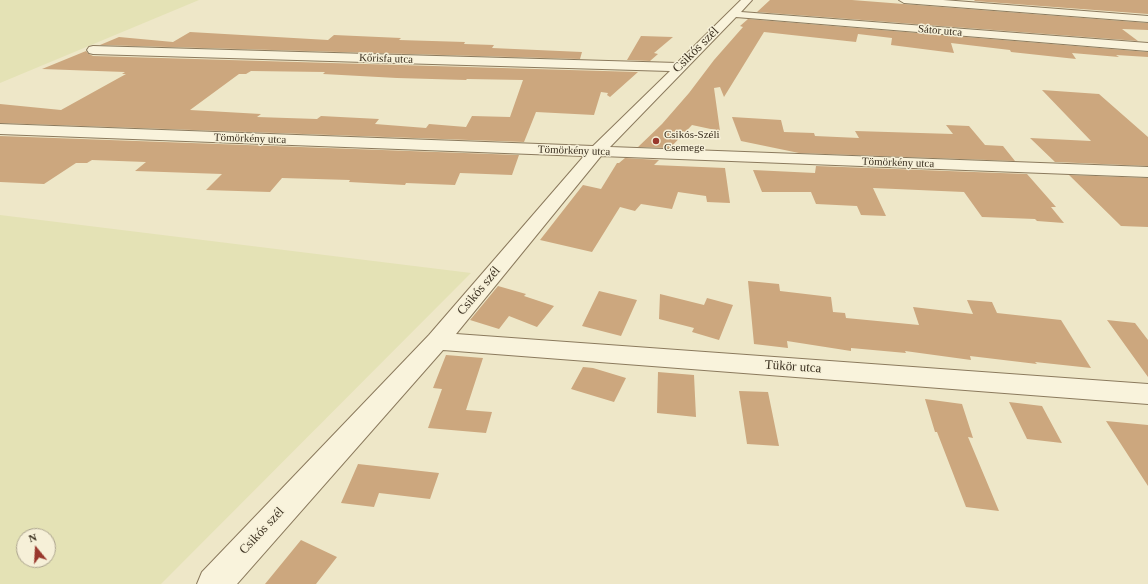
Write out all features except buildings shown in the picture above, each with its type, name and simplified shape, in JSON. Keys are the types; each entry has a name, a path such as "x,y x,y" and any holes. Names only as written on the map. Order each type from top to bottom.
{"street":[{"name":"Csikós szél","path":"214,584 437,341 596,152 747,0"},
{"path":"904,0 1093,11 1143,19 1148,24"},
{"name":"Sátor utca","path":"733,14 1148,47"},
{"name":"Kőrisfa utca","path":"93,50 680,67"},
{"name":"Tömörkény utca","path":"0,129 1148,172"},
{"name":"Tükör utca","path":"437,341 1148,394"}],"shaded area":[{"path":"0,0 199,0 0,83"},
{"path":"0,215 471,273 161,584 0,584"}],"place":[{"name":"Csikós-Széli Csemege","path":"656,141"}]}
